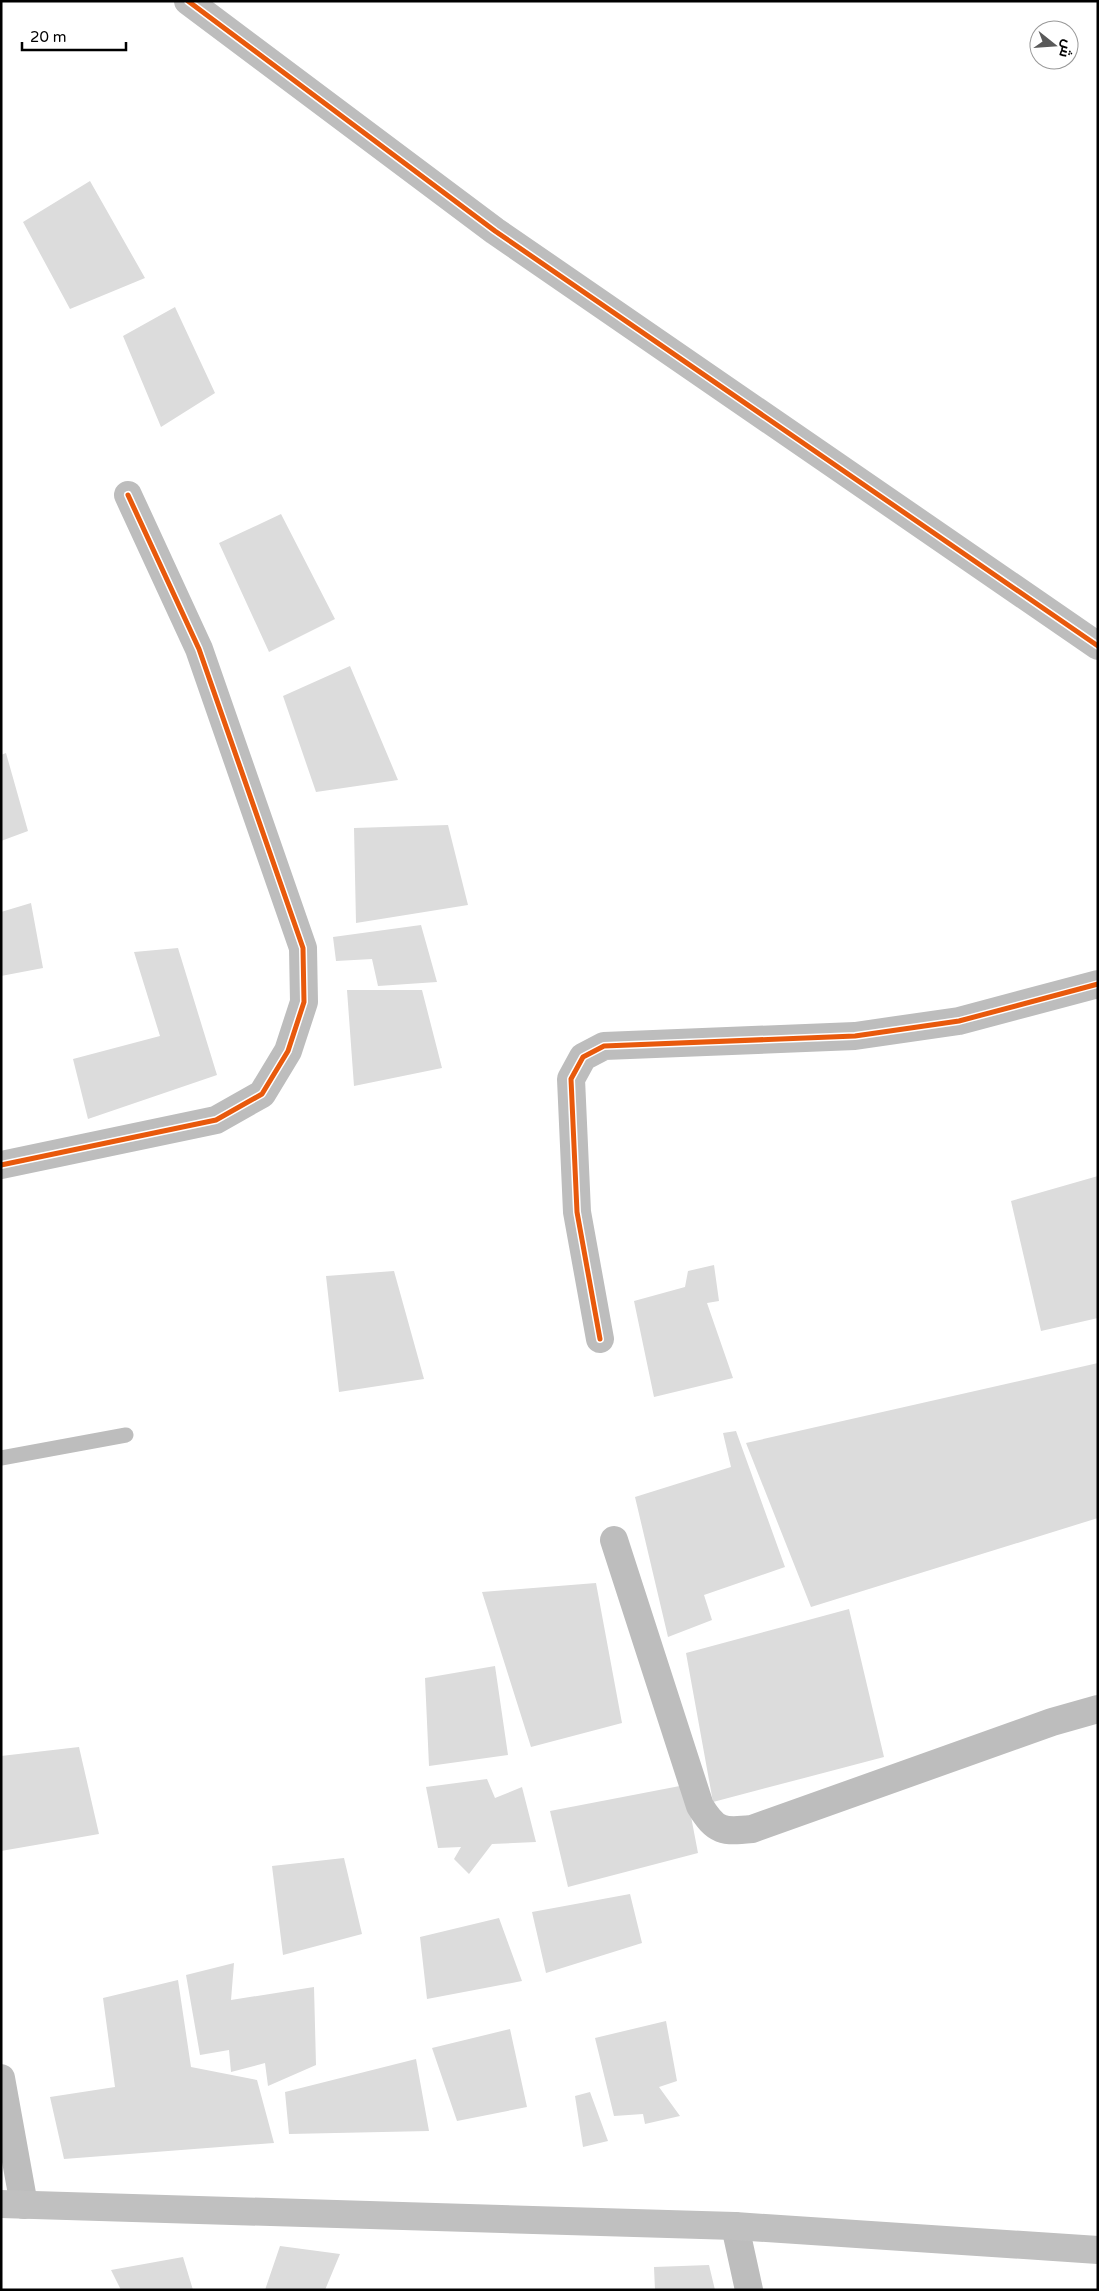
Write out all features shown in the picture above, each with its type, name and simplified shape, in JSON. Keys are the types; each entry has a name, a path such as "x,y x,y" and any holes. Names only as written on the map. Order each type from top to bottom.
{"main road":[{"path":"13,2204 735,2226 1098,2250"}],"street":[{"path":"188,1 495,231 1098,646"},
{"path":"1,1165 216,1120 262,1094 288,1051 304,1002 303,948 199,648 128,495"},
{"path":"600,1339 577,1212 571,1114 571,1079 583,1057 604,1046 855,1036 959,1021 1098,984"},
{"path":"614,1540 700,1806 711,1823 728,1832 752,1829 1042,1726 1098,1709"},
{"path":"1,2078 13,2204"},
{"path":"735,2226 750,2290"}],"lane":[{"path":"1,1458 126,1435"}],"building":[{"path":"90,181 145,278 70,309 23,222"},
{"path":"175,307 215,393 161,427 123,336"},
{"path":"281,514 335,619 269,652 219,543"},
{"path":"350,666 398,780 316,792 283,696"},
{"path":"6,753 28,831 1,841 1,755"},
{"path":"448,825 468,905 356,923 354,828"},
{"path":"31,903 43,968 1,976 1,912"},
{"path":"421,925 437,982 378,986 372,959 336,961 333,937"},
{"path":"178,948 217,1075 88,1119 73,1059 160,1036 134,952"},
{"path":"347,990 422,990 442,1068 354,1086"},
{"path":"1098,1176 1098,1318 1041,1331 1011,1201"},
{"path":"714,1265 719,1301 707,1303 733,1378 654,1397 634,1301 685,1287 688,1271"},
{"path":"394,1271 424,1379 339,1392 326,1276"},
{"path":"1098,1363 1098,1518 811,1607 746,1443"},
{"path":"736,1431 785,1567 704,1595 712,1620 668,1637 635,1497 731,1467 723,1433"},
{"path":"596,1583 622,1723 531,1747 482,1592"},
{"path":"849,1609 884,1757 713,1802 686,1653"},
{"path":"495,1666 508,1755 429,1766 425,1678"},
{"path":"79,1747 99,1834 1,1851 1,1756"},
{"path":"487,1779 495,1798 522,1787 536,1842 492,1844 469,1874 454,1859 461,1847 438,1848 426,1787"},
{"path":"685,1785 698,1853 568,1887 550,1811"},
{"path":"344,1858 362,1934 283,1955 272,1866"},
{"path":"630,1894 642,1943 546,1973 532,1912"},
{"path":"499,1918 522,1981 427,1999 420,1937"},
{"path":"234,1963 231,2000 314,1987 316,2065 268,2086 265,2063 231,2072 229,2050 200,2055 186,1975"},
{"path":"178,1980 191,2067 257,2080 274,2143 64,2159 50,2097 115,2087 103,1998"},
{"path":"666,2021 677,2081 659,2087 680,2116 645,2124 643,2114 614,2116 595,2038"},
{"path":"510,2029 527,2107 457,2121 432,2048"},
{"path":"416,2059 429,2131 289,2134 285,2092"},
{"path":"590,2092 608,2141 583,2147 575,2096"},
{"path":"280,2246 340,2254 325,2290 265,2290"},
{"path":"183,2257 193,2290 121,2290 111,2270"},
{"path":"709,2265 715,2290 655,2290 654,2267"}],"cycle path":[{"path":"188,1 495,231 1098,646"},
{"path":"1,1165 216,1120 262,1094 288,1051 304,1002 303,948 199,649 128,495"},
{"path":"600,1339 577,1212 571,1079 583,1057 604,1046 855,1036 959,1021 1098,984"}]}
